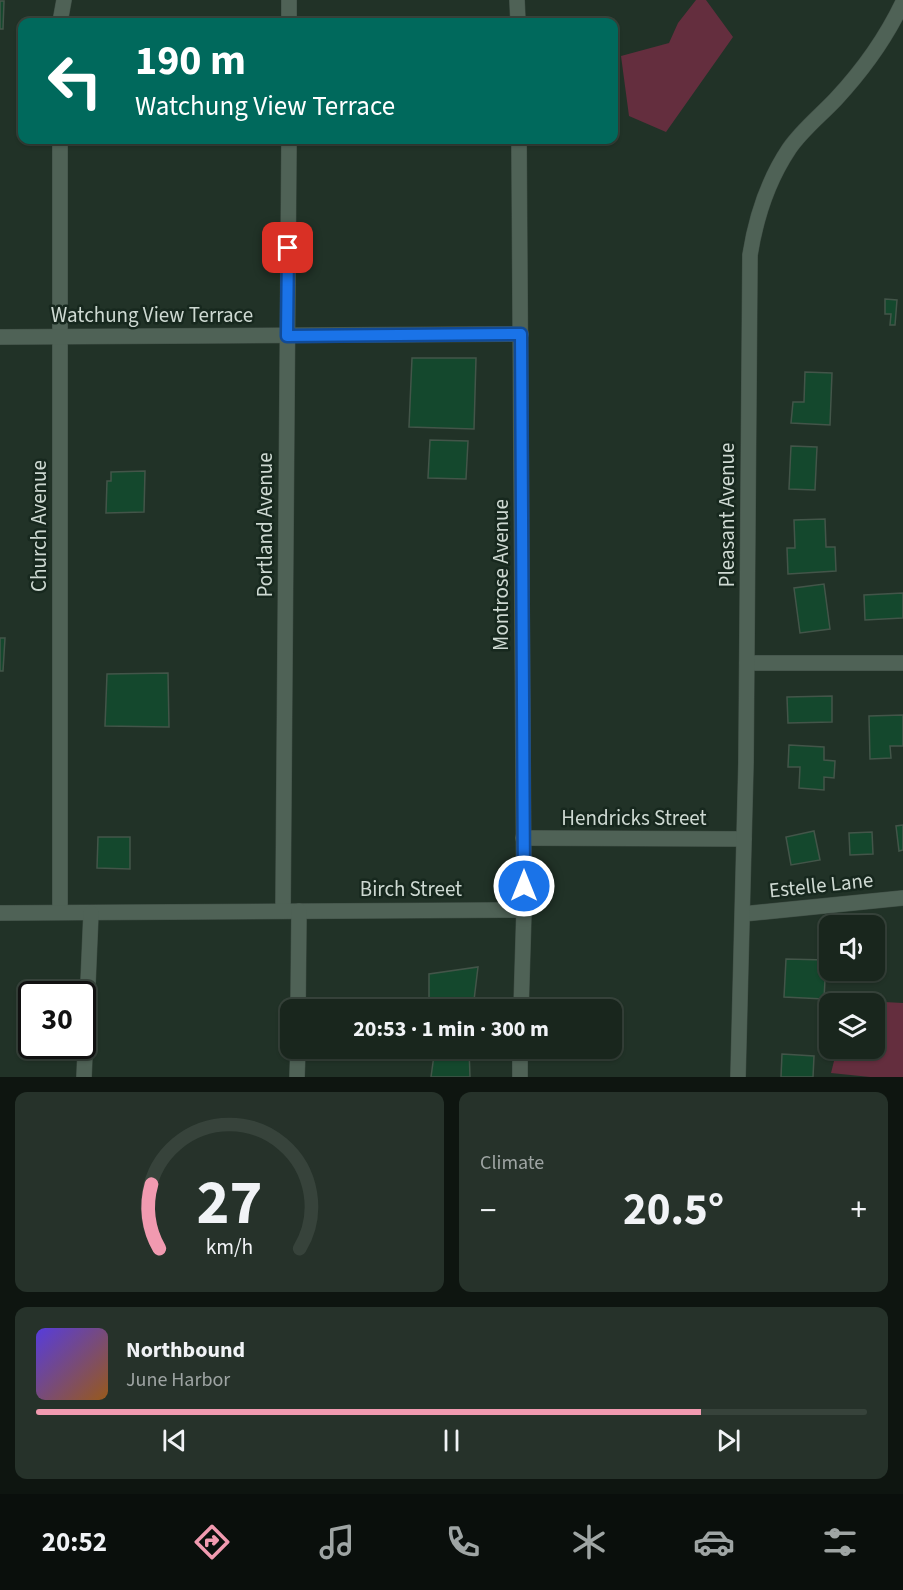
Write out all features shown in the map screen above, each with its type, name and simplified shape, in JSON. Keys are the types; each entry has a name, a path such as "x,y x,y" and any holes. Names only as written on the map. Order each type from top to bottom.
{"street":[{"path":"61,18 63,0"},
{"path":"289,0 289,18"},
{"path":"518,0 518,18"},
{"name":"Pleasant Avenue","path":"738,1077 747,663 748,279 753,232 767,188 790,147 804,129 857,76 878,48 903,2"},
{"name":"Church Avenue","path":"60,144 60,912"},
{"name":"Portland Avenue","path":"283,911 288,144"},
{"name":"Montrose Avenue","path":"519,144 524,910 521,999"},
{"name":"Watchung View Terrace","path":"0,337 521,334"},
{"path":"747,663 903,663"},
{"name":"Hendricks Street","path":"523,838 744,839"},
{"name":"Estelle Lane","path":"742,914 903,898"},
{"name":"Birch Street","path":"283,911 524,910"},
{"path":"0,913 283,911"},
{"path":"298,999 299,911"},
{"path":"84,1077 91,912"},
{"path":"297,1077 298,1059"},
{"path":"520,1059 520,1077"}],"shaded area":[{"path":"696,0 706,0 733,37 666,132 629,116 621,56 669,43 678,23"},
{"path":"885,1002 903,1003 903,1077 870,1077 831,1073 834,1059 885,1059"}],"building":[{"path":"0,1 4,1 3,29 0,29"},
{"path":"885,299 897,300 895,325 890,325 891,314 885,314"},
{"path":"412,358 476,358 474,429 409,427"},
{"path":"805,372 832,373 830,425 791,423 793,402 804,402"},
{"path":"430,440 468,441 466,479 428,478"},
{"path":"791,446 817,447 815,490 789,489"},
{"path":"145,471 144,512 106,513 107,481 111,481 111,472"},
{"path":"825,519 826,547 835,547 836,571 788,574 787,548 795,548 794,520"},
{"path":"824,584 830,629 800,633 794,588"},
{"path":"903,593 903,618 865,620 864,595"},
{"path":"0,638 5,638 3,671 0,671"},
{"path":"168,673 169,727 105,726 107,674"},
{"path":"832,696 832,722 788,723 787,697"},
{"path":"903,715 903,746 890,746 891,758 870,759 869,716"},
{"path":"789,745 824,747 824,760 835,761 834,778 824,777 824,790 799,788 800,767 788,767"},
{"path":"903,825 903,850 899,851 896,826"},
{"path":"814,831 820,860 791,865 786,837"},
{"path":"872,832 873,854 850,855 849,833"},
{"path":"98,837 130,837 130,869 97,868"},
{"path":"786,959 819,960 819,981 825,981 824,993 819,993 819,999 784,997"},
{"path":"478,967 474,999 429,999 429,974"},
{"path":"782,1054 814,1056 813,1077 781,1077"},
{"path":"433,1059 469,1059 470,1077 431,1077"}],"route":[{"path":"288,248 287,336 521,334 524,886"}]}
